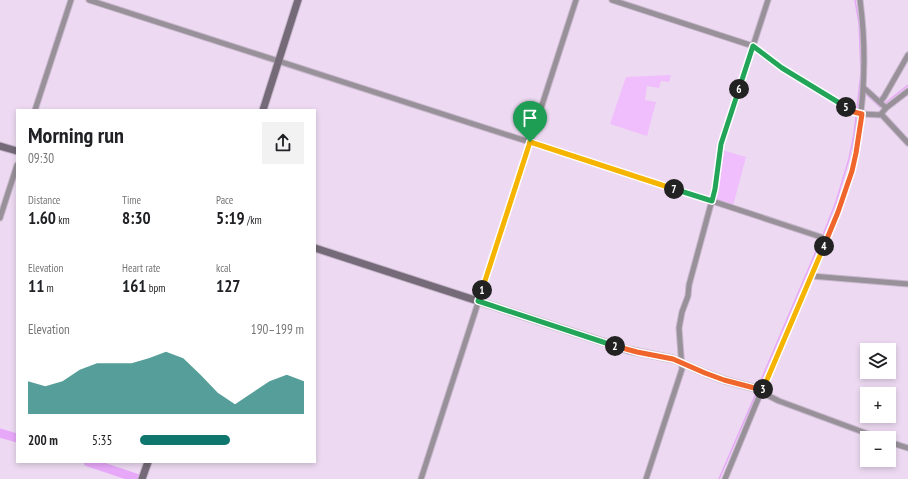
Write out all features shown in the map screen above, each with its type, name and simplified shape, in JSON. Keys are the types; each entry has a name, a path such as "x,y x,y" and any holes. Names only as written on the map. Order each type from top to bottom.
{"street":[{"path":"35,109 71,0"},
{"path":"89,0 824,238"},
{"path":"262,109 298,0"},
{"path":"420,479 576,0"},
{"path":"612,0 753,46 782,68 858,113 880,114 908,143"},
{"path":"646,479 682,369 679,334 680,319 688,296 689,286 715,189 721,144 768,0"},
{"path":"725,479 811,276 824,238 838,212 852,171 856,153 858,113 864,88 865,61 860,0"},
{"path":"880,102 908,55"},
{"path":"864,88 886,108"},
{"path":"880,114 908,91"},
{"path":"0,146 16,151"},
{"path":"0,218 16,168"},
{"path":"316,248 628,350 673,359 724,380 762,391 779,401 861,431"},
{"path":"811,276 908,284"},
{"path":"896,444 908,448"},
{"path":"143,477 148,463"}],"shaded area":[{"path":"671,75 669,82 661,81 659,88 647,86 645,100 656,102 647,136 610,124 626,77"},
{"path":"722,150 746,157 733,206 716,200 715,198"}],"waterway":[{"path":"759,385 823,235 836,202 849,159 854,134 861,72 859,23 855,0"},
{"path":"884,104 908,85"},
{"path":"864,93 880,107 881,106"},
{"path":"719,479 757,391"},
{"path":"0,433 16,438"},
{"path":"91,463 139,479"}],"route":[{"path":"753,46 782,68 822,93 854,112 862,114 852,171 838,212 762,390 724,380 673,359 628,350 478,301 530,142 712,201 721,144 753,46"}]}
